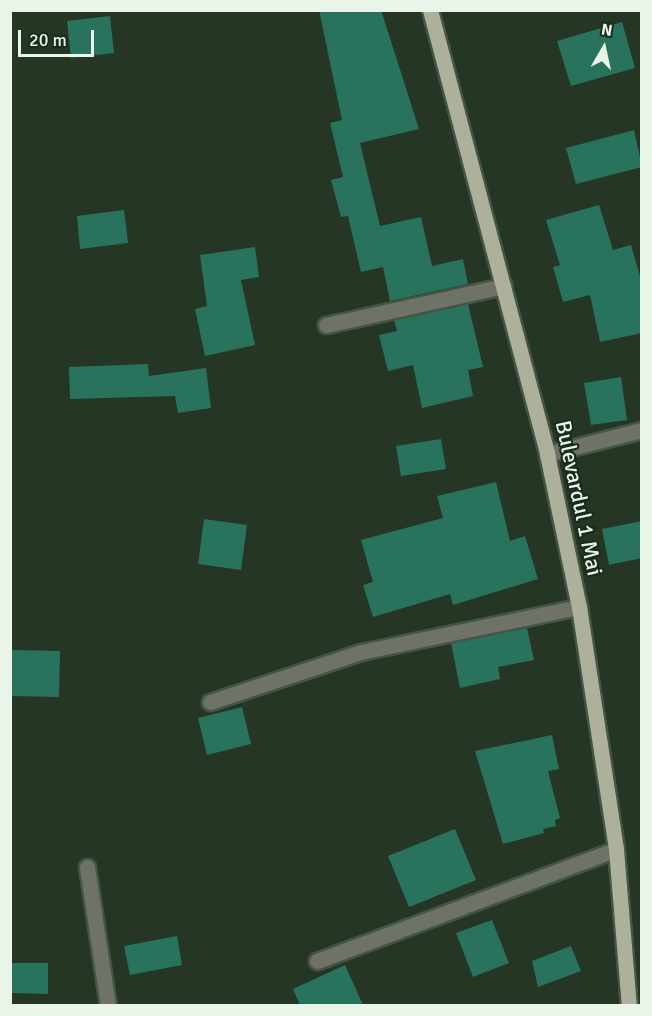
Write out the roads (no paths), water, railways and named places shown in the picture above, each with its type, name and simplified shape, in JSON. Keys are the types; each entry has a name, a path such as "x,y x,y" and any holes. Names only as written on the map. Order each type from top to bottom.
{"main road":[{"name":"Bulevardul 1 Mai","path":"430,10 547,454 579,607 616,849 629,1005"}],"street":[{"path":"326,325 504,286"},
{"path":"547,454 642,430"},
{"path":"210,702 361,652 579,607"},
{"path":"317,961 616,849"},
{"path":"87,867 108,1005"}]}
